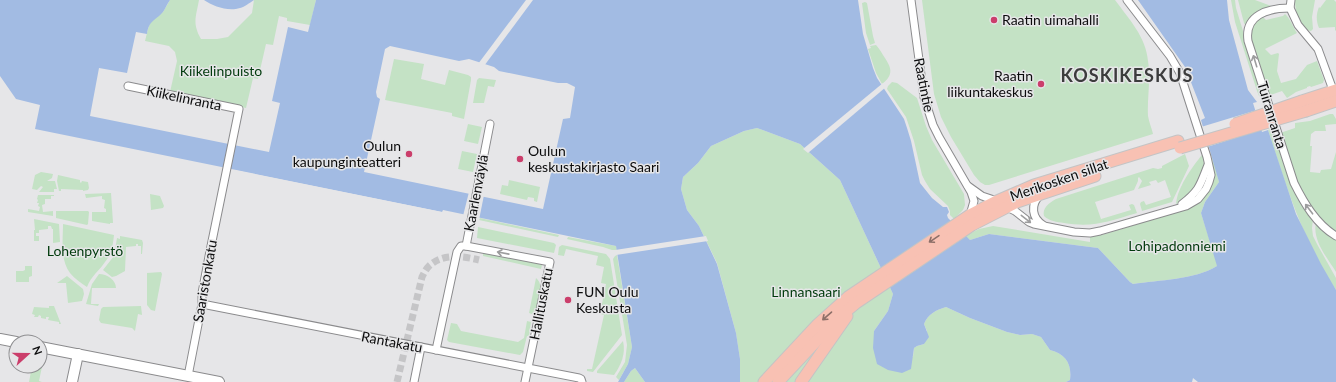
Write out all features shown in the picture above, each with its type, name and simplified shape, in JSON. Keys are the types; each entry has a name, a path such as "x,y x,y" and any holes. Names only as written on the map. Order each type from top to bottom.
{"main road":[{"name":"Merikosken sillat","path":"970,219 1241,123 1335,98"},
{"name":"Merikosken sillat","path":"764,382 818,324 997,201 1034,186 1179,145"},
{"name":"Merikosken sillat","path":"778,382 859,297"},
{"path":"801,382 859,297"},
{"path":"48,348 187,379 219,382"},
{"path":"72,382 78,354"}],"street":[{"name":"Raatintie","path":"911,0 924,97 939,137 967,185 974,201 970,219"},
{"path":"1007,207 1029,222 1074,232 1090,233 1186,206 1194,202 1202,195 1211,175 1205,149 1180,73 1170,56 1127,0"},
{"path":"1291,0 1290,8 1298,25 1318,49 1335,98"},
{"name":"Tuiranranta","path":"1290,8 1267,11 1259,14 1251,22 1247,34 1250,48 1294,183 1302,200 1316,218 1327,231 1336,236"},
{"name":"Kiikelinranta","path":"128,86 240,109"},
{"name":"Saaristonkatu","path":"187,379 224,179 240,109"},
{"name":"Kaarlenväylä","path":"436,350 457,252 461,246 466,246 490,124"},
{"name":"Raatintie","path":"967,185 982,196 997,201"},
{"path":"1044,192 1037,199 1033,208 1038,222 1047,227"},
{"name":"Hallituskatu","path":"466,246 550,262 524,382"},
{"name":"Rantakatu","path":"202,304 579,378 582,381"},
{"path":"414,382 421,348"}],"green space":[{"name":"Kiikelinpuisto","path":"170,0 199,0 196,16 196,29 201,39 217,39 228,37 252,13 254,0 316,0 310,25 287,21 287,18 279,16 273,45 266,44 258,79 253,78 246,108 170,92 177,61 175,52 169,46 145,41 150,23 155,17 163,12"},
{"name":"Raatin liikuntakeskus","path":"922,0 1115,0 1136,29 1147,52 1149,68 1148,116 1153,134 985,185 974,175 941,117 934,94"},
{"path":"1231,0 1235,0 1236,8 1264,100 1259,96 1257,91 1235,22"},
{"path":"1238,0 1255,0 1274,7 1254,15 1246,26"},
{"path":"1295,0 1315,0 1312,17 1313,29 1311,31 1303,27 1298,19"},
{"path":"1326,0 1334,0 1336,2 1335,31 1335,27 1319,28 1318,25 1318,10"},
{"path":"862,3 867,3 875,43 870,45 866,33"},
{"path":"1285,14 1297,33 1265,49 1271,55 1279,54 1277,71 1281,83 1296,79 1307,65 1317,61 1324,80 1323,83 1307,87 1287,98 1282,91 1268,96 1254,53 1251,36 1251,30 1255,22 1262,16 1266,20 1283,16"},
{"path":"876,45 890,67 889,77 882,84 876,73 868,49 871,48 870,46"},
{"path":"394,59 424,64 421,79 445,85 449,70 471,77 464,119 452,116 452,113 385,100"},
{"path":"479,78 496,80 494,87 488,86 484,103 473,103 477,80"},
{"path":"892,82 897,83 917,98 932,140 964,194 965,205 963,210 954,219 950,215 948,206 930,189 922,175 914,141 906,117 887,89"},
{"path":"1333,114 1336,119 1336,124 1325,125 1326,131 1315,131 1311,134 1310,146 1312,146 1310,172 1320,173 1321,170 1331,169 1336,152 1336,234 1316,213 1299,189 1280,133 1295,128 1295,123 1310,121"},
{"path":"468,124 482,127 478,144 464,141"},
{"path":"1273,127 1313,219 1313,236 1336,278 1336,290 1324,272 1296,213 1268,130"},
{"name":"Linnansaari","path":"757,128 800,144 840,180 893,294 888,311 874,331 913,357 914,348 924,344 927,331 924,324 933,313 946,307 1007,332 1020,335 1032,334 1041,337 1050,350 1060,354 1067,360 1070,369 1070,380 1066,382 740,382 740,359 736,333 717,263 699,226 687,210 681,189 683,177 698,163 711,146 744,131"},
{"path":"462,151 477,154 473,172 458,169"},
{"name":"Lohipadonniemi","path":"1211,151 1219,182 1205,202 1201,213 1217,266 1208,271 1176,279 1133,284 1098,248 989,234 970,240 965,236 979,229 993,226 1090,242 1090,236 1102,235 1189,208 1204,197 1211,184 1213,177 1213,160"},
{"path":"1185,154 1189,166 1172,202 1142,211 1140,204 1141,202 1144,201 1146,205 1171,197 1165,180 1158,183 1156,180 1149,182 1151,185 1138,189 1142,181 1139,177 1134,190 1095,202 1101,219 1131,210 1129,205 1132,204 1134,205 1137,213 1110,221 1084,225 1056,222 1044,216 1045,208 1056,199 1153,168 1162,168 1162,166"},
{"path":"1202,155 1204,170 1202,177 1188,196 1176,204 1182,185"},
{"path":"41,172 53,174 52,178 47,181 55,181 57,189 54,189 54,192 39,192 43,187 41,186 37,190 32,189 35,175"},
{"path":"58,175 80,180 81,183 82,181 88,182 89,188 88,190 83,191 61,189 61,191 59,191 57,181"},
{"path":"509,180 540,187 537,202 534,201 534,198 528,197 527,200 500,194 502,185 508,186"},
{"path":"111,193 113,223 110,224 92,221 92,212 106,212 106,209 104,208 105,200 102,199 102,196 86,198 85,194"},
{"path":"150,194 160,196 164,206 163,208 151,210"},
{"path":"38,195 54,195 51,196 51,199 45,199 45,204 42,205 43,212 53,211 53,216 28,212 28,209 39,211 39,203 37,203"},
{"path":"56,211 88,211 88,224 56,218"},
{"path":"480,218 559,235 558,237 479,220"},
{"path":"34,219 59,224 60,242 53,243 53,229 51,226 48,226 48,229 39,230 39,233 36,233 36,236 39,236 39,241 34,241"},
{"path":"1316,222 1336,240 1336,272 1318,242 1315,229"},
{"name":"Lohenpyrstö","path":"63,224 114,235 113,245 109,256 87,287 74,277 67,268 63,256"},
{"path":"478,227 554,243 556,245 554,253 477,238"},
{"path":"120,236 142,240 142,254 141,246 138,246 138,244 136,244 136,246 126,247 125,271 112,277 103,270 114,256 117,238 120,239"},
{"path":"568,237 616,246 617,250 567,239"},
{"path":"562,245 606,254 610,259 622,335 593,372 587,371 587,369 592,369 604,315 600,314 606,284 601,283 604,267 596,265 598,256 566,249 564,256 558,255 559,247"},
{"path":"483,252 542,265 541,269 483,256"},
{"path":"617,255 632,347 628,364 619,380 616,377 625,362 627,345 613,259"},
{"path":"25,266 32,266 32,276 29,277 29,282 16,282 16,271 25,270"},
{"path":"161,272 162,274 155,311 151,310 147,305 147,273"},
{"path":"99,274 110,278 116,285 116,288 92,288 91,304 99,304 98,306 86,304 92,284"},
{"path":"67,276 83,289 84,294 82,301 68,303 66,283 57,283"},
{"path":"536,278 539,281 540,293 536,311 532,314 529,313"},
{"path":"49,306 54,306 61,324 59,324 59,322 48,320 49,317 46,317 46,319 41,318 39,315 38,317 34,317 35,315 32,314 34,307 49,308"},
{"path":"141,306 142,315 138,314 135,331 132,328 101,323 99,320 101,309 103,307"},
{"path":"527,321 531,322 529,336 527,336 523,352 520,355 449,342 447,340 451,323 457,324 461,331 518,342 524,338"},
{"path":"623,341 624,350 622,359 614,375 597,373 597,371"},
{"path":"635,368 645,382 624,382 631,371"},
{"path":"30,374 40,374 39,381 42,382 29,382"}],"water":[{"path":"0,0 170,0 163,12 151,23 147,34 136,32 127,73 99,68 90,116 269,152 280,103 272,101 288,27 308,32 316,0 858,0 863,34 873,68 877,78 904,119 911,141 920,183 932,198 943,207 947,207 949,212 947,215 948,218 970,240 989,234 1098,248 1133,284 1187,277 1208,271 1217,266 1201,213 1205,202 1219,182 1201,120 1205,118 1185,67 1138,0 1227,0 1229,20 1248,90 1257,102 1253,103 1262,132 1268,130 1296,214 1336,290 1336,382 1198,382 1193,378 1192,382 1066,382 1070,380 1070,369 1067,360 1060,354 1050,350 1041,337 1032,334 1020,335 1007,332 946,307 933,313 924,324 929,337 924,344 914,348 911,369 902,373 888,370 877,364 873,348 874,331 888,311 893,294 840,180 800,144 757,128 744,131 711,146 698,163 683,177 681,189 687,210 699,226 717,264 736,333 740,359 740,382 645,382 635,368 631,371 624,382 618,382 628,364 632,347 616,246 35,129 40,105 16,99 0,76","holes":["390,46 459,61 469,59 494,67 499,71 558,83 567,83 575,87 570,118 563,119 543,209 364,172 380,99 377,97 376,92 385,49"]},
{"path":"204,0 254,0 242,7 226,9"}],"pier":[{"path":"526,0 533,0 484,66 478,64"},
{"path":"883,83 886,87 808,153 803,149"},
{"path":"1257,110 1263,129 1207,147 1201,127"},
{"path":"234,170 442,212 441,214"},
{"path":"469,192 484,195 479,220 463,216"},
{"path":"706,236 708,241 616,255 615,250"}],"tunnel":[{"path":"397,382 422,277 426,270 434,262 446,257 466,257 479,260"}],"place":[{"name":"Raatin uimahalli","path":"994,20"},
{"name":"Raatin liikuntakeskus","path":"1041,84"},
{"name":"Oulun kaupunginteatteri","path":"409,154"},
{"name":"Oulun keskustakirjasto Saari","path":"520,159"},
{"name":"FUN Oulu Keskusta","path":"568,300"}],"district":[{"name":"KOSKIKESKUS","path":"1127,76"}]}
